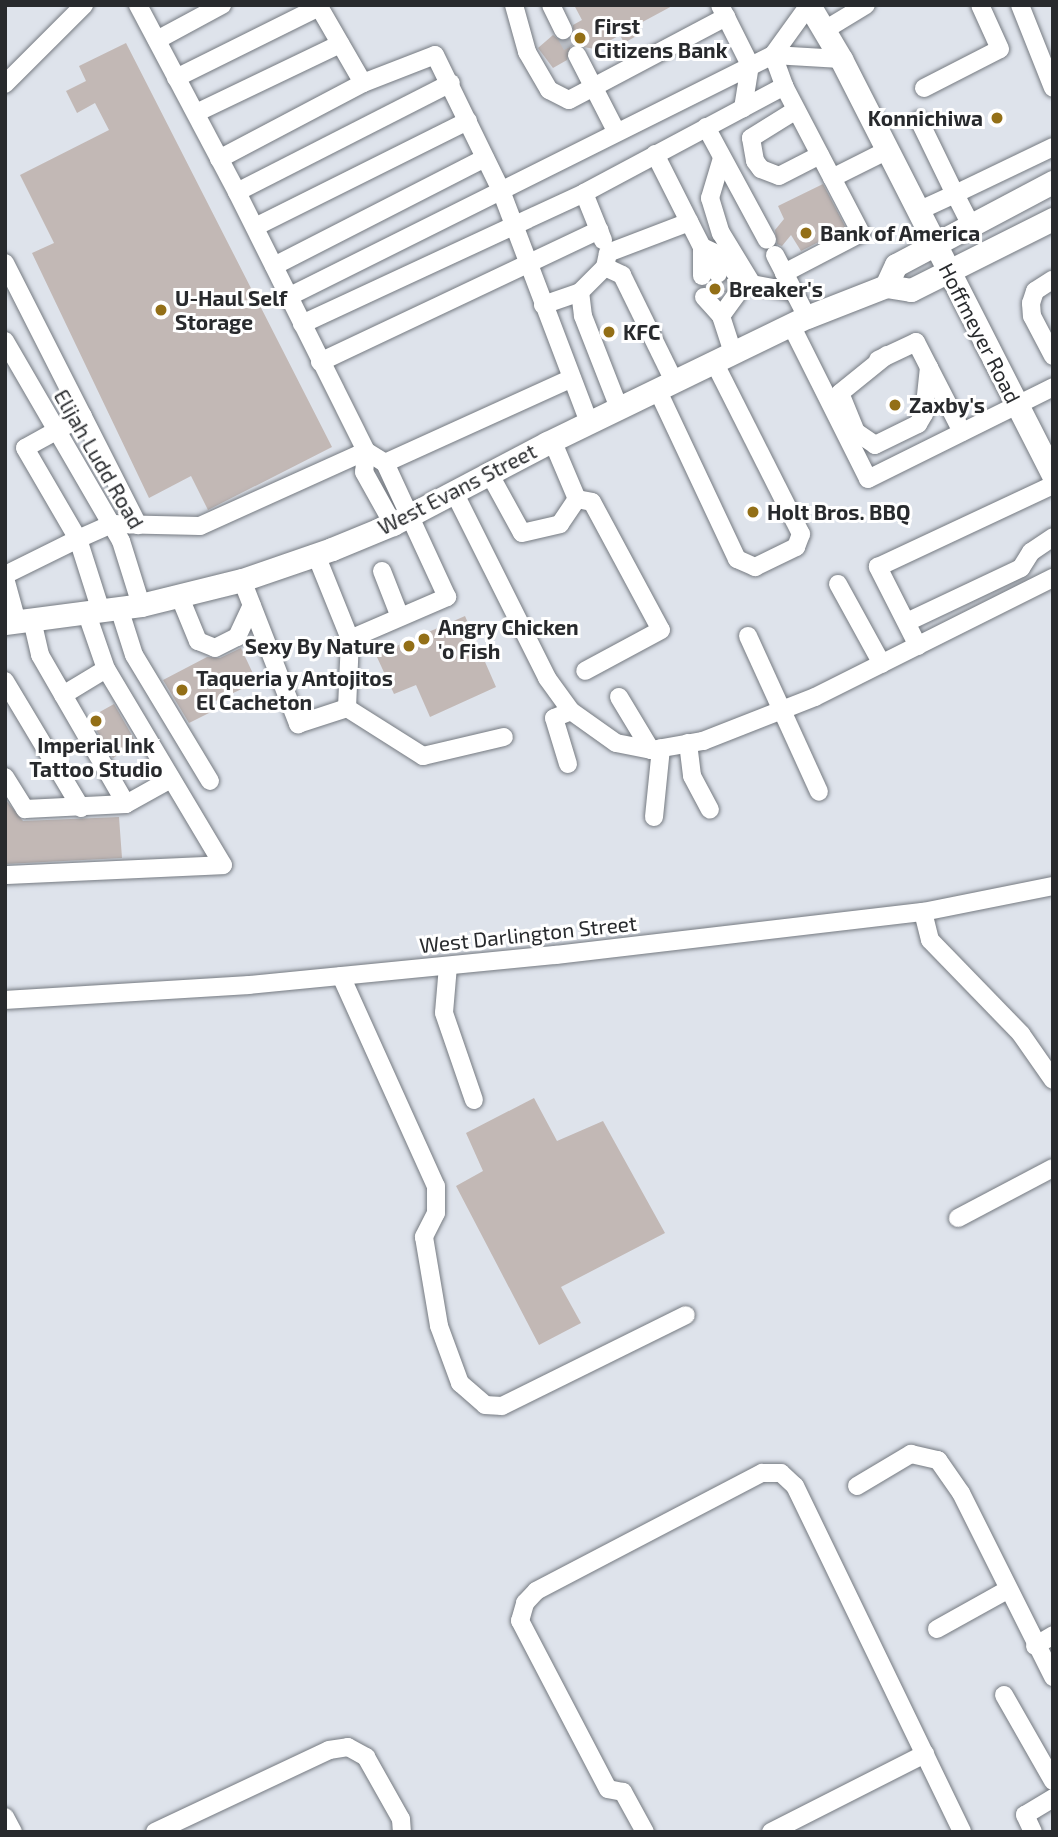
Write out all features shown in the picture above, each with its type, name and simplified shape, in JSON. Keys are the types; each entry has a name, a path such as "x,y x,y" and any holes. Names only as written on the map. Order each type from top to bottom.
{"main road":[{"name":"Hoffmeyer Road","path":"809,5 841,59 1017,405 1046,447 1053,475"},
{"path":"886,286 897,265 1053,182"},
{"name":"West Evans Street","path":"18,622 112,609 179,595 242,580 316,555 403,519 552,440 799,321 886,286 911,290 1053,219"}],"street":[{"path":"5,84 83,5"},
{"path":"138,5 255,226 366,451 365,472 403,519 447,597 350,639"},
{"path":"157,40 222,5"},
{"path":"514,5 527,52 549,90 569,100 723,11 750,65 743,108"},
{"path":"551,5 563,30"},
{"path":"773,55 809,5"},
{"path":"823,31 866,5"},
{"path":"924,88 1000,49 980,5"},
{"path":"1020,5 1053,88"},
{"path":"176,78 318,6 363,83"},
{"path":"196,113 340,44"},
{"path":"577,54 616,131"},
{"path":"219,159 363,83 435,55 500,188 589,422"},
{"path":"773,55 784,86 861,233 784,273"},
{"path":"290,296 500,188 773,55 841,59"},
{"path":"237,192 451,83"},
{"path":"302,324 584,193 784,86"},
{"path":"796,110 751,138 755,161 761,169 779,176 820,155"},
{"path":"919,120 971,225"},
{"path":"255,226 468,121"},
{"path":"706,127 794,292 799,321 821,388 868,479 1053,387"},
{"path":"918,211 1053,147"},
{"path":"832,178 886,151"},
{"path":"656,154 702,247 719,274 726,258 702,247"},
{"path":"274,266 485,158"},
{"path":"722,158 710,198 721,233 752,284 794,292"},
{"path":"584,193 599,230 607,260 622,275 737,559 755,567 796,547 801,534 724,357 722,316 711,296"},
{"path":"542,304 580,292 607,260 689,222"},
{"path":"320,362 599,230"},
{"path":"5,262 138,525"},
{"path":"1053,281 1034,291 1031,303 1032,316 1053,356"},
{"path":"580,292 583,316 619,408"},
{"path":"722,316 737,294"},
{"name":"Elijah Ludd Road","path":"5,341 112,524 112,609"},
{"path":"821,388 916,342 962,432"},
{"path":"887,355 840,393 856,432 875,445 918,424 924,414 929,366"},
{"path":"385,463 572,378"},
{"path":"83,416 25,447 78,539 134,655 210,781"},
{"path":"552,440 577,499"},
{"path":"366,451 385,463 403,519"},
{"path":"126,804 18,622 5,576 112,524 200,526 366,451"},
{"path":"489,473 522,533 559,524 577,499"},
{"path":"918,646 878,567 1053,485"},
{"path":"454,492 547,678 571,711 616,743 656,749 688,743 781,711 882,664 1053,578"},
{"path":"577,499 592,502 661,631 585,671"},
{"path":"907,622 1021,568 1031,552 1053,537"},
{"path":"316,555 350,639 347,708"},
{"path":"382,571 400,617"},
{"path":"242,580 298,724 347,708"},
{"path":"838,584 882,664"},
{"path":"179,595 198,641 215,648 237,637 252,605"},
{"path":"5,875 223,865 106,669 112,609"},
{"path":"748,636 820,792"},
{"path":"63,695 106,669"},
{"path":"5,681 81,808"},
{"path":"619,697 656,749 654,817"},
{"path":"347,708 423,756 503,737"},
{"path":"568,764 554,718 571,711"},
{"path":"688,743 692,776 710,810"},
{"path":"5,777 25,809 126,804 171,779"},
{"name":"West Darlington Street","path":"5,1000 448,966 923,912 1053,886"},
{"path":"923,912 930,940 1021,1034 1053,1080"},
{"path":"448,966 444,1013 474,1100"},
{"path":"341,976 436,1186 436,1213 424,1237 439,1326 460,1383 485,1405 502,1406 686,1315"},
{"path":"958,1218 1053,1168"},
{"path":"857,1486 911,1454 938,1461 961,1493 1007,1590 1053,1677"},
{"path":"645,1832 624,1792 608,1789 520,1621 525,1603 536,1591 762,1474 781,1474 796,1486 962,1832"},
{"path":"937,1629 1007,1590"},
{"path":"1035,1646 1053,1635"},
{"path":"1004,1695 1053,1781"},
{"path":"155,1832 329,1750 348,1748 366,1757 401,1819 402,1832"},
{"path":"771,1832 925,1754"},
{"path":"1033,1832 1024,1815 1053,1798"},
{"path":"5,1817 13,1832"}],"building":[{"name":"First Citizens Bank","path":"574,5 674,5 635,26 640,34 624,43 620,35 595,49 571,45 567,60 553,68 538,48 553,35 561,41 572,37 573,25 582,20"},
{"name":"U-Haul Self Storage","path":"126,43 332,447 208,510 191,476 149,498 32,253 54,243 20,175 109,130 95,103 77,113 66,91 86,81 79,66"},
{"name":"Bank of America","path":"823,184 846,228 801,251 791,235 782,246 777,244 775,230 784,219 778,206"},
{"path":"465,616 496,687 430,717 416,685 394,694 376,655"},
{"path":"241,648 257,682 209,704 213,711 189,723 163,680 207,657 220,658"},
{"path":"114,704 137,744 113,758 89,718"},
{"path":"5,799 23,821 119,817 122,858 5,864"},
{"path":"534,1098 557,1141 603,1121 665,1233 561,1287 581,1323 539,1345 456,1186 483,1171 466,1133"}],"tunnel":[{"path":"563,30 577,55"},
{"path":"718,274 719,296"}],"place":[{"name":"First Citizens Bank","path":"580,38"},
{"name":"Konnichiwa","path":"997,118"},
{"name":"Bank of America","path":"806,233"},
{"name":"Breaker's","path":"715,289"},
{"name":"U-Haul Self Storage","path":"161,310"},
{"name":"KFC","path":"609,332"},
{"name":"Zaxby's","path":"895,405"},
{"name":"Holt Bros. BBQ","path":"753,512"},
{"name":"Angry Chicken 'o Fish","path":"424,639"},
{"name":"Sexy By Nature","path":"409,646"},
{"name":"Taqueria y Antojitos El Cacheton","path":"182,690"},
{"name":"Imperial Ink Tattoo Studio","path":"96,721"}]}
